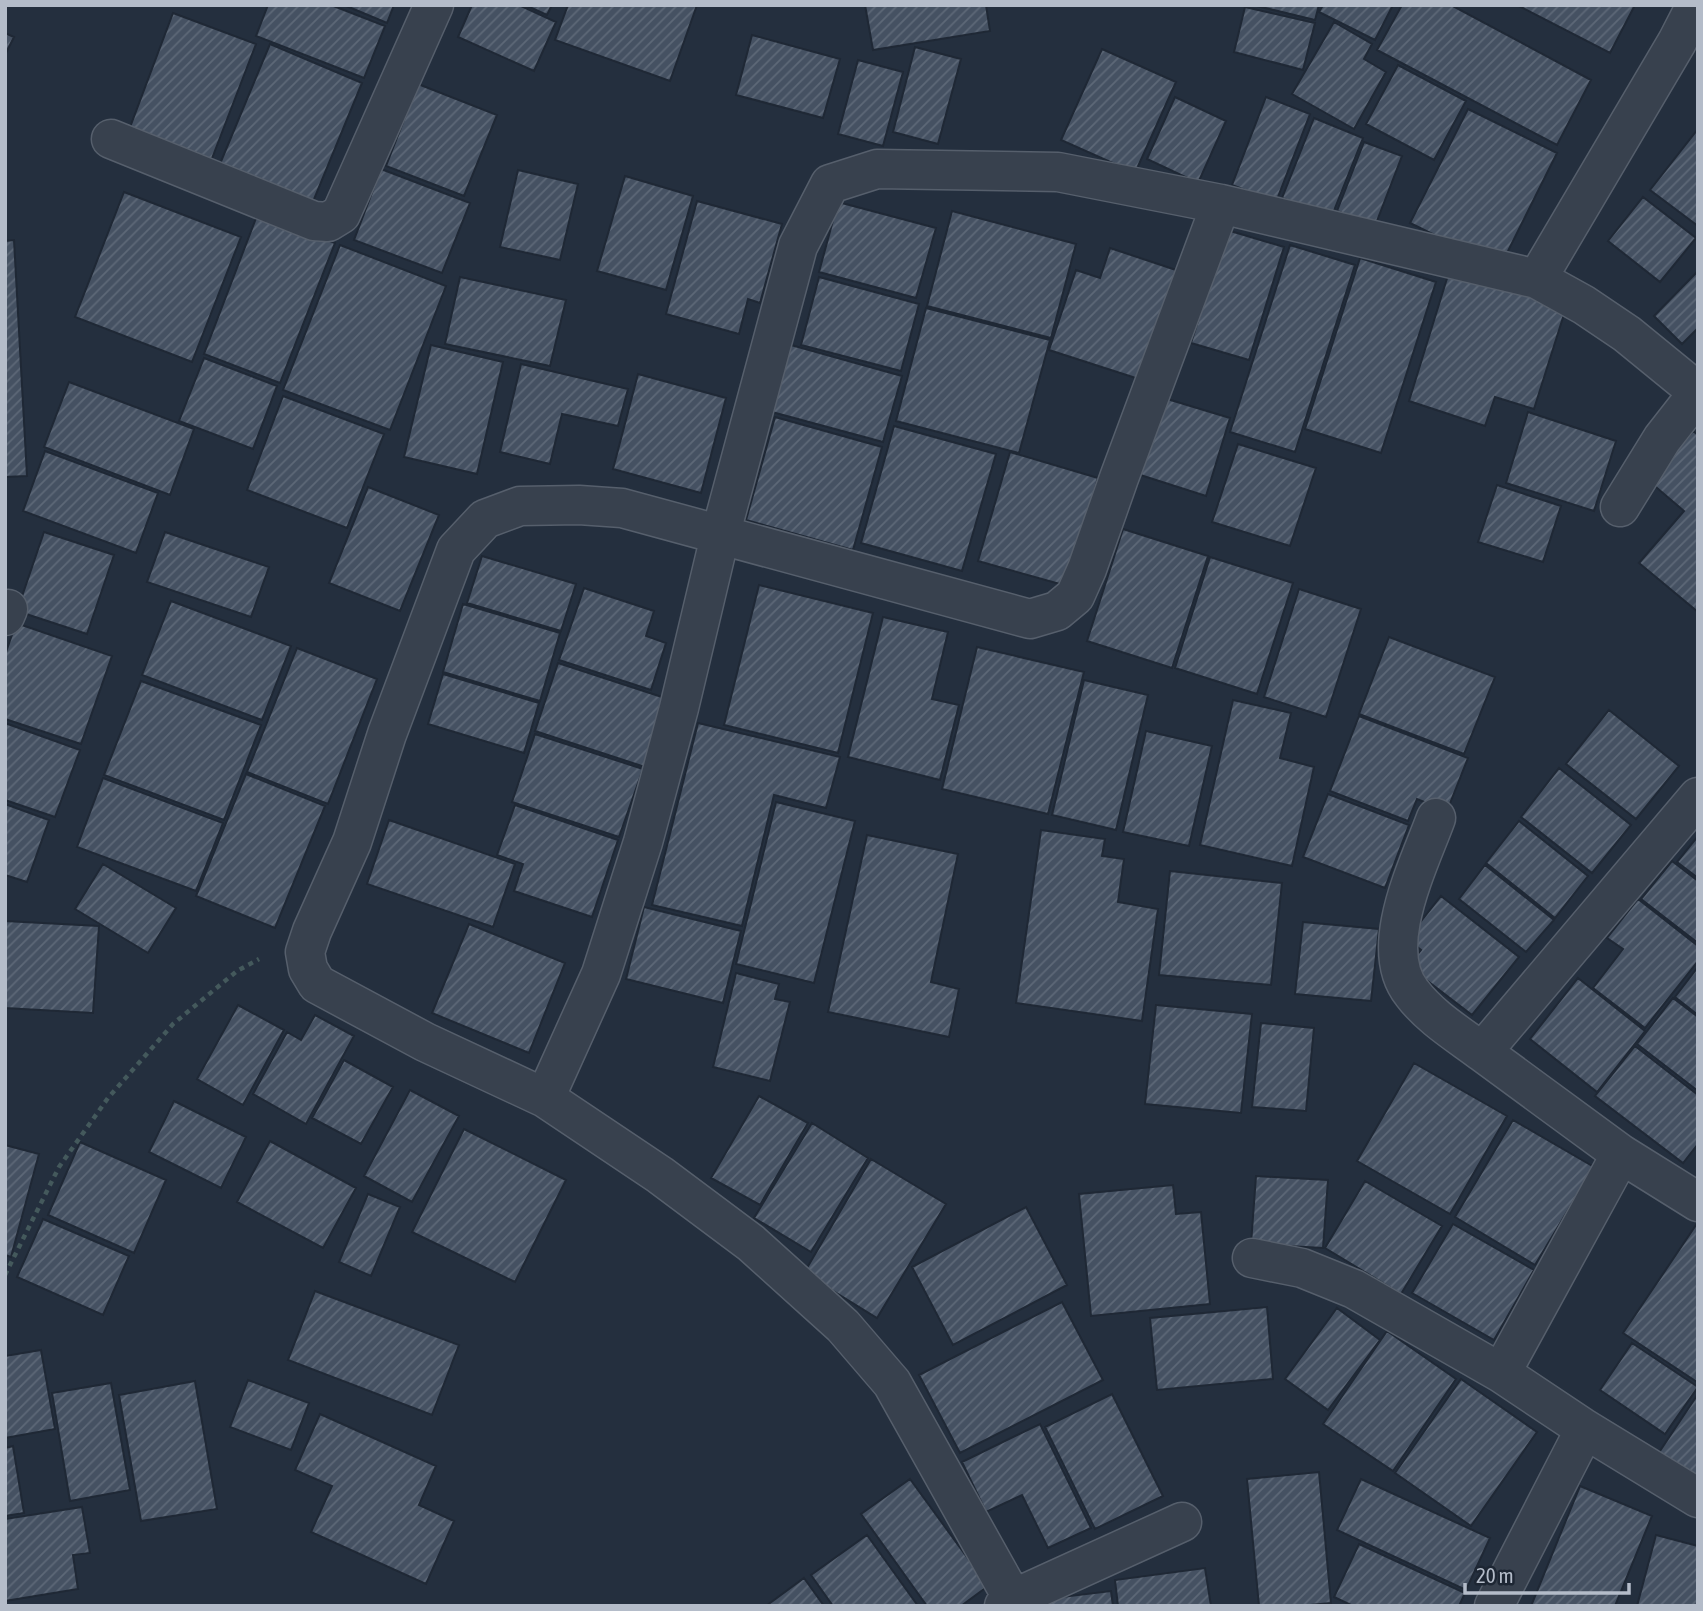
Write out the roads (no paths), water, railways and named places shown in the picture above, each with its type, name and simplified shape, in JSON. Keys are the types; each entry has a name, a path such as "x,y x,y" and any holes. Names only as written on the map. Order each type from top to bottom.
{"street":[{"path":"111,139 314,221 328,222 341,214 434,5"},
{"path":"1537,279 1687,48 1696,5"},
{"path":"545,1098 601,974 643,842 679,708 720,536 798,246 830,184 877,169 1058,172 1221,204 1537,279 1584,305 1627,334 1698,393 1662,439 1620,507"},
{"path":"1182,1522 1008,1602 892,1383 843,1326 751,1243 660,1175 545,1098 425,1042 317,984 308,969 305,952 352,842 387,734 456,550 485,519 520,506 622,508 1030,619 1056,611 1075,596 1087,569 1221,204"},
{"path":"1482,1052 1698,797"},
{"path":"1436,818 1402,910 1397,943 1399,967 1410,991 1430,1013 1621,1154 1693,1192"},
{"path":"1501,1373 1621,1154"},
{"path":"1252,1258 1302,1268 1354,1289 1501,1373 1585,1429 1698,1498"},
{"path":"1494,1606 1585,1429"}]}
